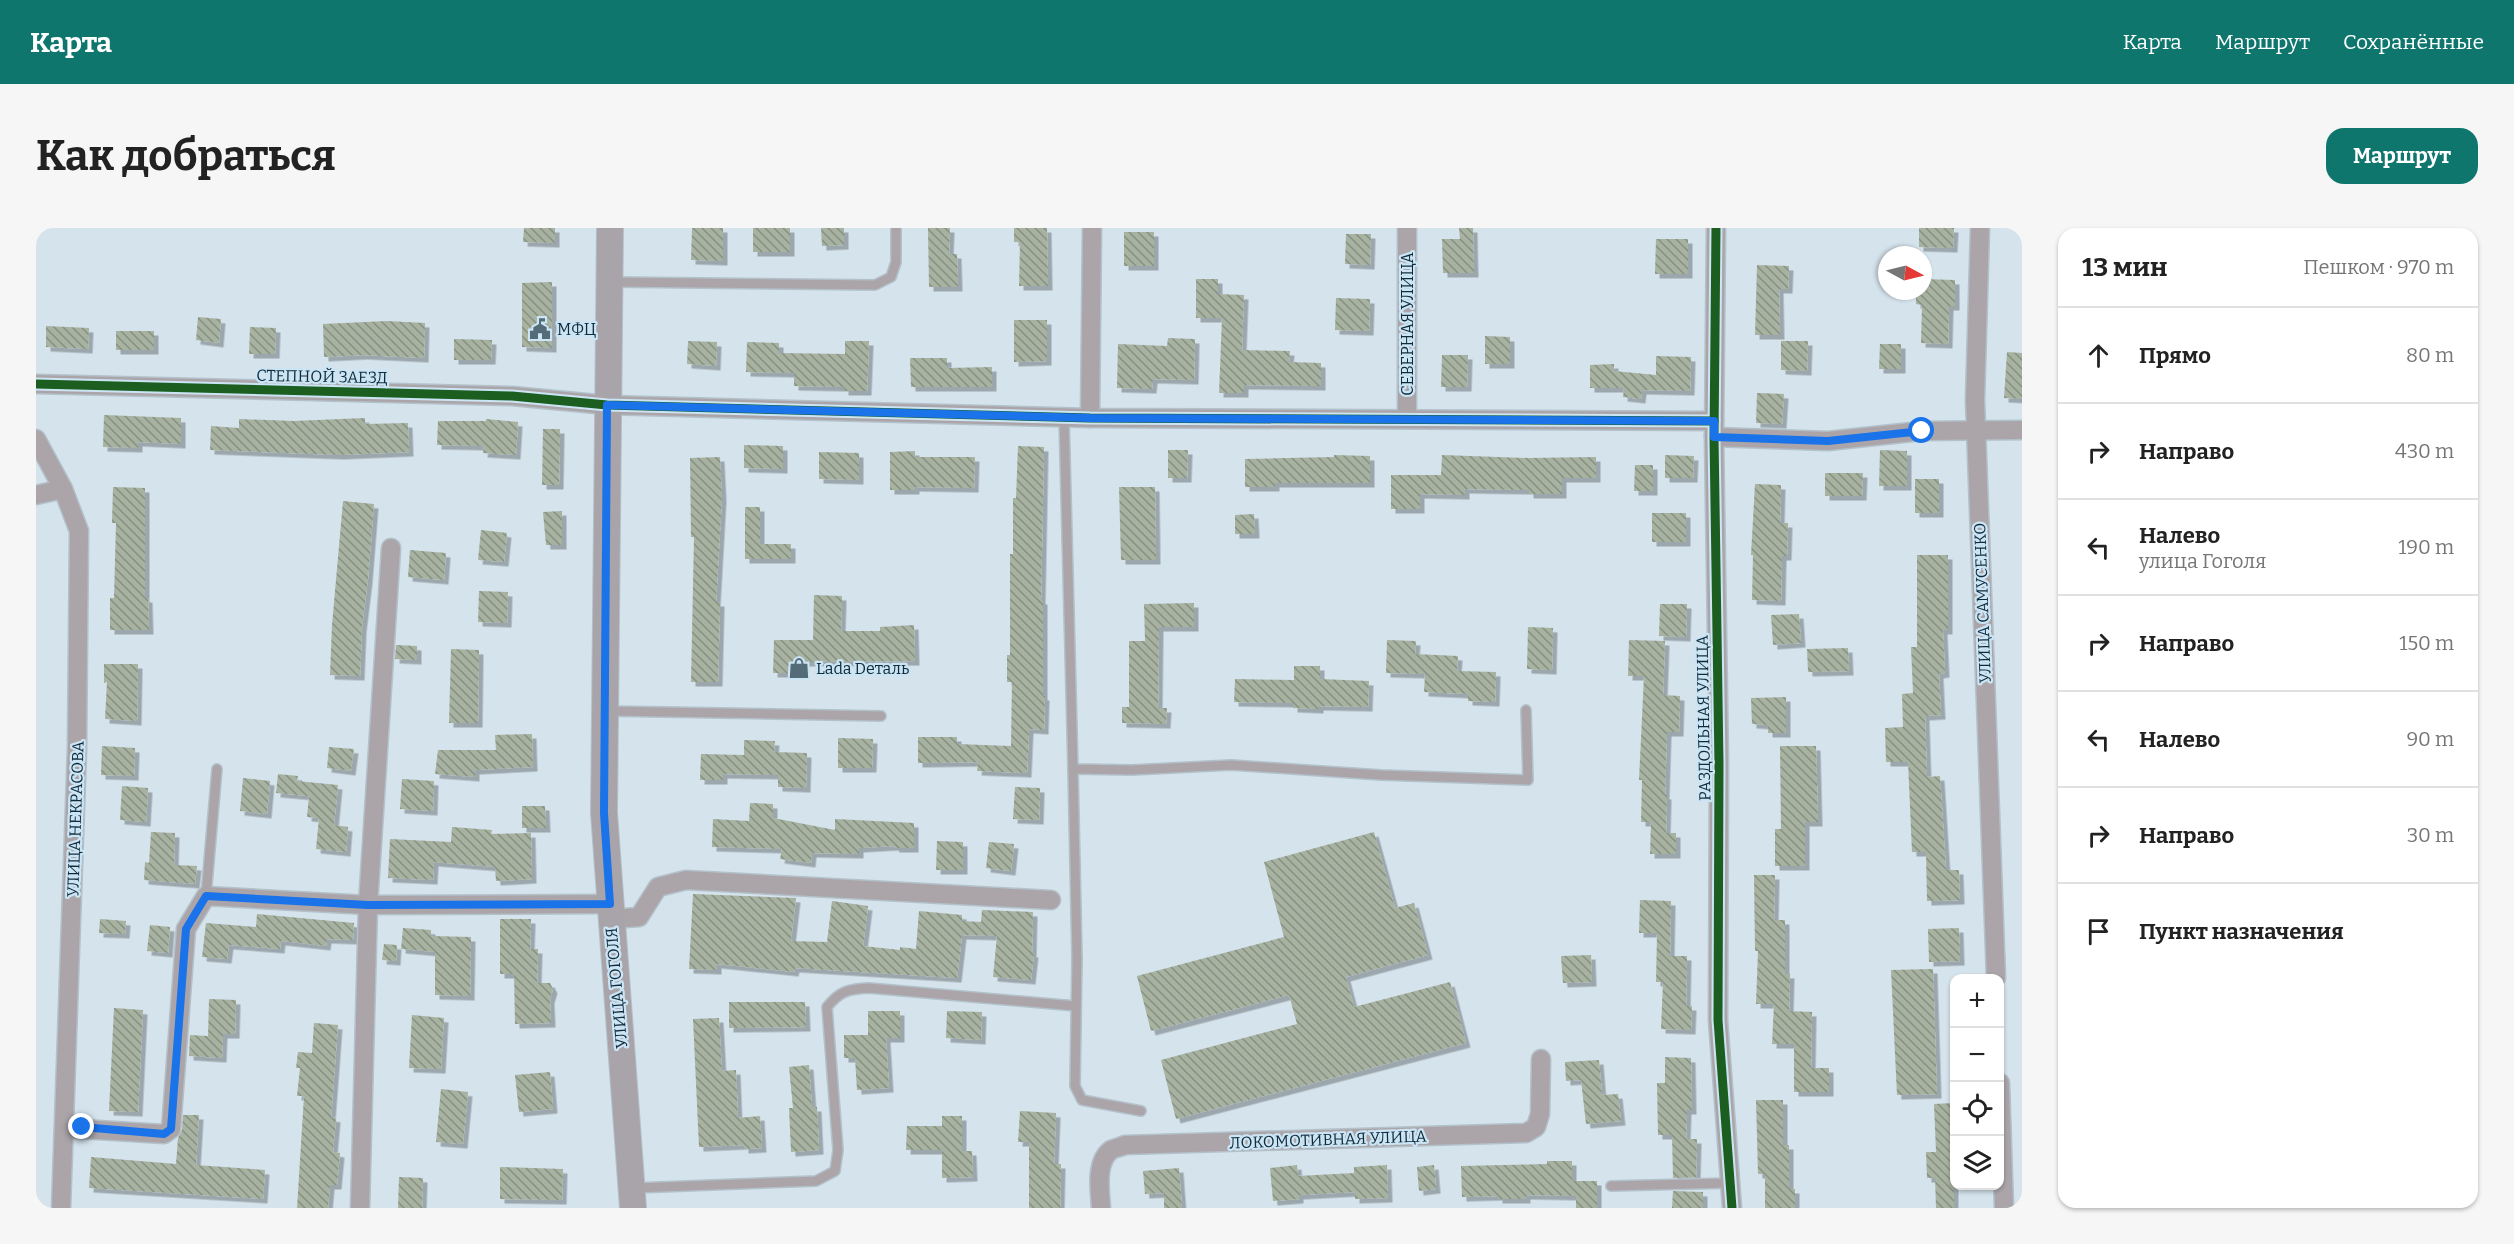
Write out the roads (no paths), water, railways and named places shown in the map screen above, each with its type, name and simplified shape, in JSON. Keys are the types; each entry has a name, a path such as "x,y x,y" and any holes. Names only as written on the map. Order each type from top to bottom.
{"main road":[{"name":"УЛИЦА ГОГОЛЯ","path":"609,228 604,813 633,1198"}],"street":[{"path":"1090,418 1092,228"},
{"name":"СЕВЕРНАЯ УЛИЦА","path":"1407,228 1407,419"},
{"name":"РАЗДОЛЬНАЯ УЛИЦА","path":"1716,228 1714,429 1719,764 1718,1020 1732,1208"},
{"name":"УЛИЦА САМУСЕНКО","path":"1980,228 1977,431 1996,974"},
{"name":"СТЕПНОЙ ЗАЕЗД","path":"36,384 512,396 607,405 1090,418 1407,419 1714,429 1828,441 1922,431 2022,430"},
{"name":"УЛИЦА НЕКРАСОВА","path":"36,440 63,489 79,531 77,747 62,1208"},
{"path":"36,495 63,489"},
{"path":"360,1208 368,905 391,548"},
{"path":"65,1128 164,1134 171,1129 186,929 206,896 368,905 610,911 639,917 658,886 686,880 1051,900"},
{"name":"ЛОКОМОТИВНАЯ УЛИЦА","path":"1101,1208 1099,1177 1103,1161 1111,1150 1125,1145 1526,1133 1536,1127 1540,1114 1541,1059"},
{"path":"2002,1136 2004,1208"}],"lane":[{"path":"609,282 875,285 891,277 896,262 896,228"},
{"path":"1064,417 1073,768 1075,1086 1082,1100 1141,1111"},
{"path":"1073,768 1132,770 1231,765 1381,775 1528,780 1526,710"},
{"path":"604,711 881,716"},
{"path":"206,896 217,769"},
{"path":"633,1198 816,1181 835,1171 838,1150 827,1008 837,995 852,989 869,988 1076,1006"},
{"path":"1611,1186 1730,1183"}],"place":[{"name":"МФЦ","path":"540,329"},
{"name":"Lada Dеталь","path":"799,668"}]}
